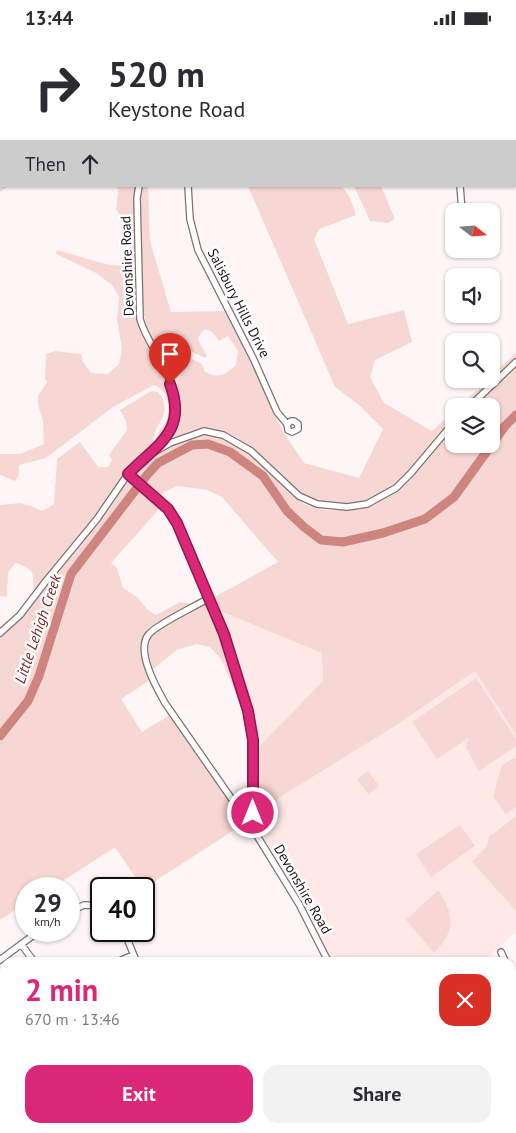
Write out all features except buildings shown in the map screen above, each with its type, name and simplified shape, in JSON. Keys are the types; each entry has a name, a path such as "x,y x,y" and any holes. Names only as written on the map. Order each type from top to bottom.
{"street":[{"name":"Devonshire Road","path":"139,187 137,198 140,319 144,333 161,361 173,393 174,401 173,418 168,436 154,452"},
{"name":"Salisbury Hills Drive","path":"188,187 190,219 198,250 254,360 278,412 287,424"},
{"path":"460,187 461,203"},
{"path":"478,398 516,362"},
{"path":"0,633 20,615 131,475 154,452 170,443 194,433 214,432 245,446 293,492 306,500 327,506 357,506 377,499 400,484 445,433"},
{"name":"Devonshire Road","path":"131,475 168,509 177,523 224,634 251,720 253,740 253,813 256,834 299,904 326,957"},
{"path":"209,598 154,629 147,637 144,651 153,680 165,703 256,834"},
{"path":"4,957 24,942"},
{"path":"128,942 133,955 128,957"},
{"path":"21,944 31,957"},
{"path":"501,952 503,957"}],"shaded area":[{"path":"0,187 7,187 0,192"},
{"path":"117,187 137,187 134,194 138,317 144,337 158,360 168,389 171,407 169,422 156,447 158,434 166,422 168,405 165,395 159,387 154,385 113,407 46,458 19,465 19,475 15,481 0,475 0,454 20,454 44,444 43,421 38,405 38,396 47,382 45,379 46,354 55,351 81,354 83,362 91,373 108,374 119,364 122,349 117,320 119,297 112,285 96,273 56,254 57,250 105,264 122,266 129,260 130,245 128,233 116,209"},
{"path":"143,187 148,187 150,241 171,312 225,311 253,365 281,428 304,463 359,478 383,429 359,405 335,387 248,187 341,187 350,199 356,215 319,229 314,239 348,324 404,310 412,342 375,360 370,377 384,403 432,431 445,419 445,427 409,471 376,497 358,503 329,502 311,498 291,486 251,447 228,433 214,429 204,429 177,437 172,433 178,408 175,384 181,377 181,356 202,364 205,372 222,375 236,365 238,351 228,336 219,341 212,332 205,329 200,334 198,340 207,356 205,358 182,347 175,351 176,368 171,379 160,351 151,339 143,312 140,199"},
{"path":"354,187 381,187 395,219 388,223 370,221"},
{"path":"516,353 516,359 500,374 500,368"},
{"path":"516,367 516,735 475,671 395,726 256,812 256,750 323,681 322,653 215,609 211,599 278,562 222,497 207,490 177,486 164,492 159,497 134,473 153,456 173,444 204,434 215,435 247,451 292,495 305,505 326,510 350,510 374,505 393,494 411,478 445,436 445,453 500,453 500,398 483,398 493,388 500,388 500,382"},
{"path":"479,388 485,388 475,398 468,398"},
{"path":"151,391 158,392 162,397 165,409 155,431 151,448 125,473 95,518 33,593 32,573 26,567 15,563 8,573 7,597 0,596 0,505 20,503 42,511 54,504 57,459 80,442 98,467 108,467 112,460 109,455 127,430 126,421 120,410"},
{"path":"130,479 154,502 162,506 111,563 117,568 123,588 137,597 148,610 156,615 180,602 196,604 160,621 148,629 143,643 150,680 121,699 142,732 170,715 245,823 155,881 155,877 135,877 114,848 69,877 15,877 15,910 0,920 0,637 18,621 126,481"},
{"path":"204,603 209,605 222,636 243,701 250,734 246,716 221,659 210,647 197,644 177,650 152,670 149,647 152,633 197,609"},
{"path":"215,609 322,653 323,681 256,750 256,731 250,704"},
{"path":"475,671 516,735 516,816 473,862 516,911 516,932 488,957 330,957 307,910 269,850 256,812 395,726"},
{"path":"476,678 516,739 516,746 479,771 466,748 468,738 437,759 412,722"},
{"path":"516,757 516,807 506,814 493,797 502,765"},
{"path":"368,771 379,786 368,794 357,779"},
{"path":"251,794 250,817 248,819 236,799 243,795"},
{"path":"516,816 516,911 472,862 487,846 489,837"},
{"path":"460,825 475,846 431,877 416,854"},
{"path":"438,890 448,908 451,923 446,937 434,953 406,920"}],"waterway":[{"name":"Little Lehigh Creek","path":"0,736 28,701 39,676 71,574 158,463 192,445 208,444 230,452 263,476 287,511 304,527 321,540 343,542 383,533 425,519 454,497 505,426 516,415"}],"route":[{"path":"170,384 173,393 174,410 168,436 154,452 128,474 168,509 177,523 224,634 251,723 253,740 253,813"}]}
